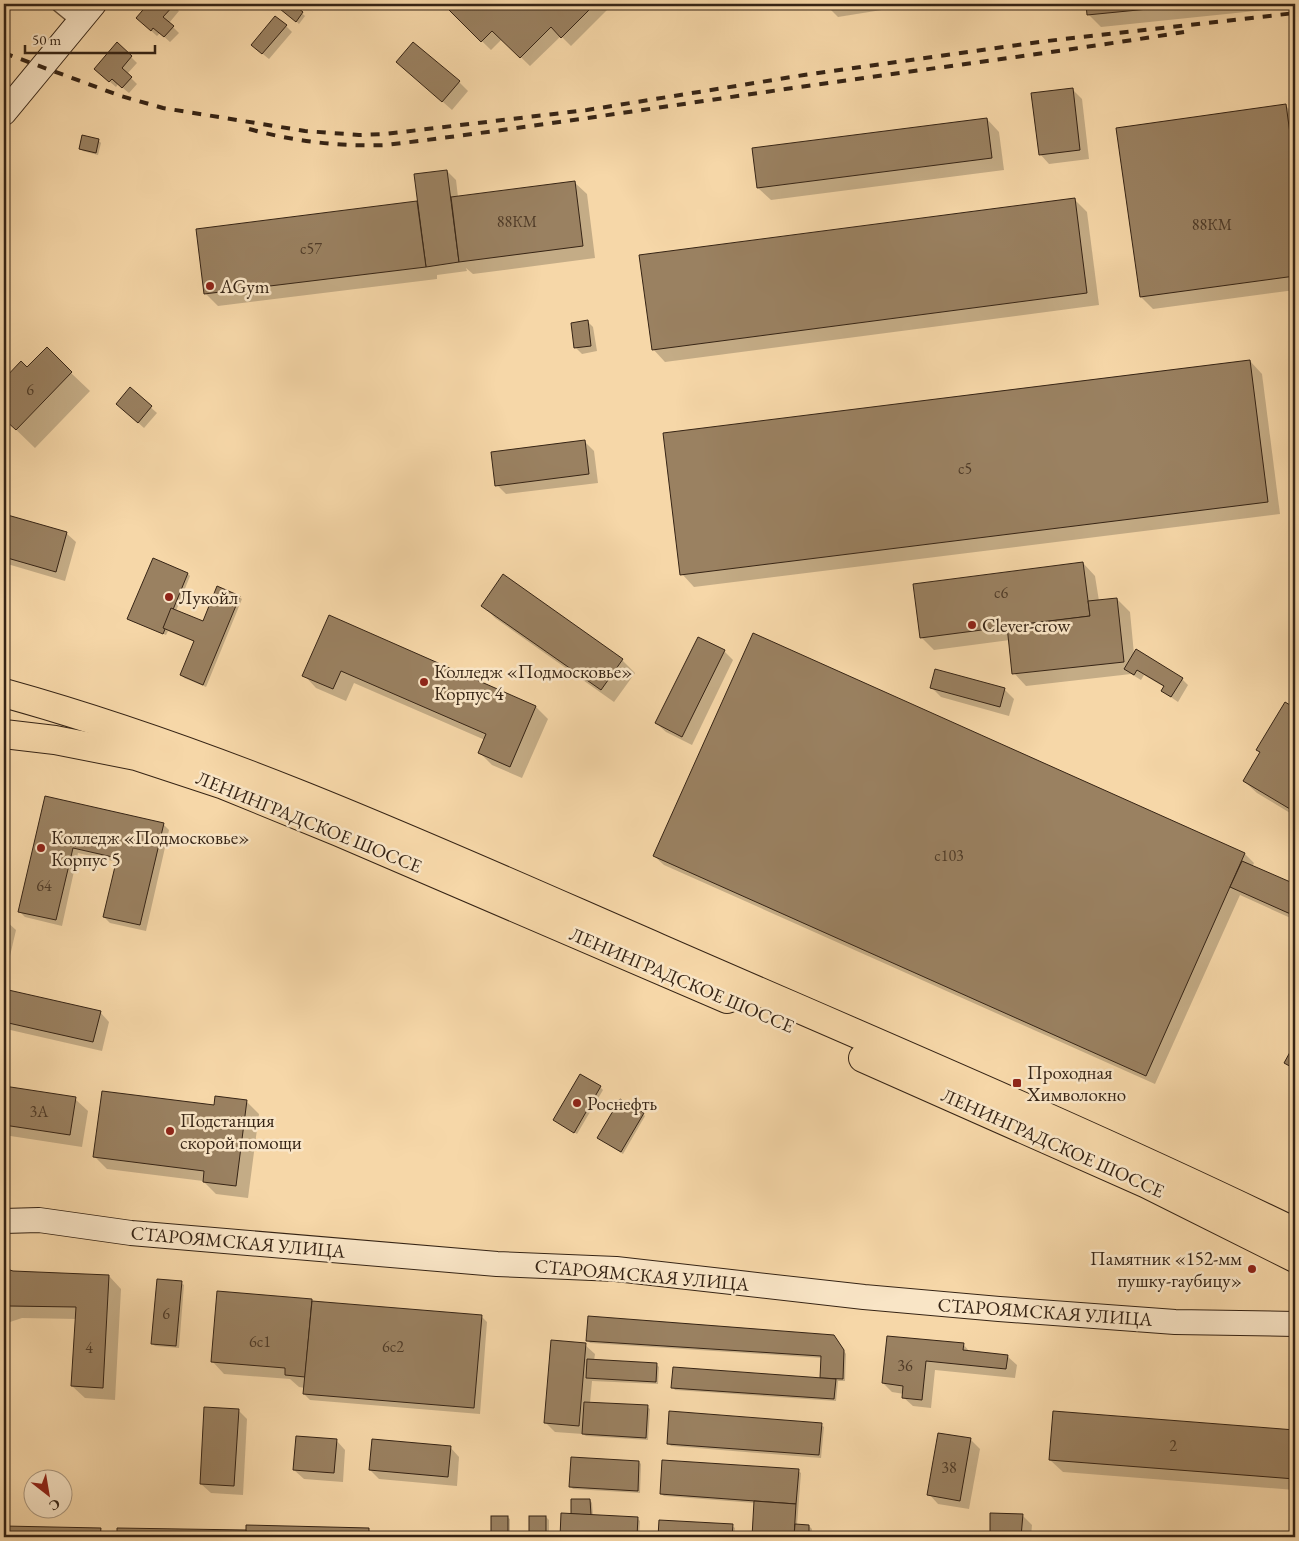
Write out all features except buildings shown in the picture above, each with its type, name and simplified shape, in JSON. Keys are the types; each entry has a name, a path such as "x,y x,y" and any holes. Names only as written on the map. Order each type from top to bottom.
{"highway":[{"name":"ЛЕНИНГРАДСКОЕ ШОССЕ","path":"4,693 46,704 233,767 349,813 1006,1099 1182,1178 1295,1232"},
{"name":"ЛЕНИНГРАДСКОЕ ШОССЕ","path":"4,734 55,740 136,756 224,785 339,832 1044,1138 1146,1184 1295,1258"}],"street":[{"path":"60,4 71,13 88,11"},
{"path":"4,113 88,11"},
{"name":"СТАРОЯМСКАЯ УЛИЦА","path":"4,1221 39,1220 131,1233 497,1264 616,1269 864,1297 990,1308 1175,1322 1290,1325"}],"railway":[{"path":"4,53 121,96 163,108 305,131 359,135 385,134 587,110 804,75 1047,41 1295,13"},
{"path":"249,129 282,137 316,142 386,145 1184,32"}],"place":[{"name":"AGym","path":"210,286"},
{"name":"Лукойл","path":"169,597"},
{"name":"Clever-crow","path":"972,625"},
{"name":"Колледж «Подмосковье» Корпус 4","path":"424,682"},
{"name":"Колледж «Подмосковье» Корпус 5","path":"41,848"},
{"name":"Проходная Химволокно","path":"1017,1083"},
{"name":"Роснефть","path":"577,1103"},
{"name":"Подстанция скорой помощи","path":"170,1131"},
{"name":"Памятник «152-мм пушку-гаубицу»","path":"1252,1269"}]}
